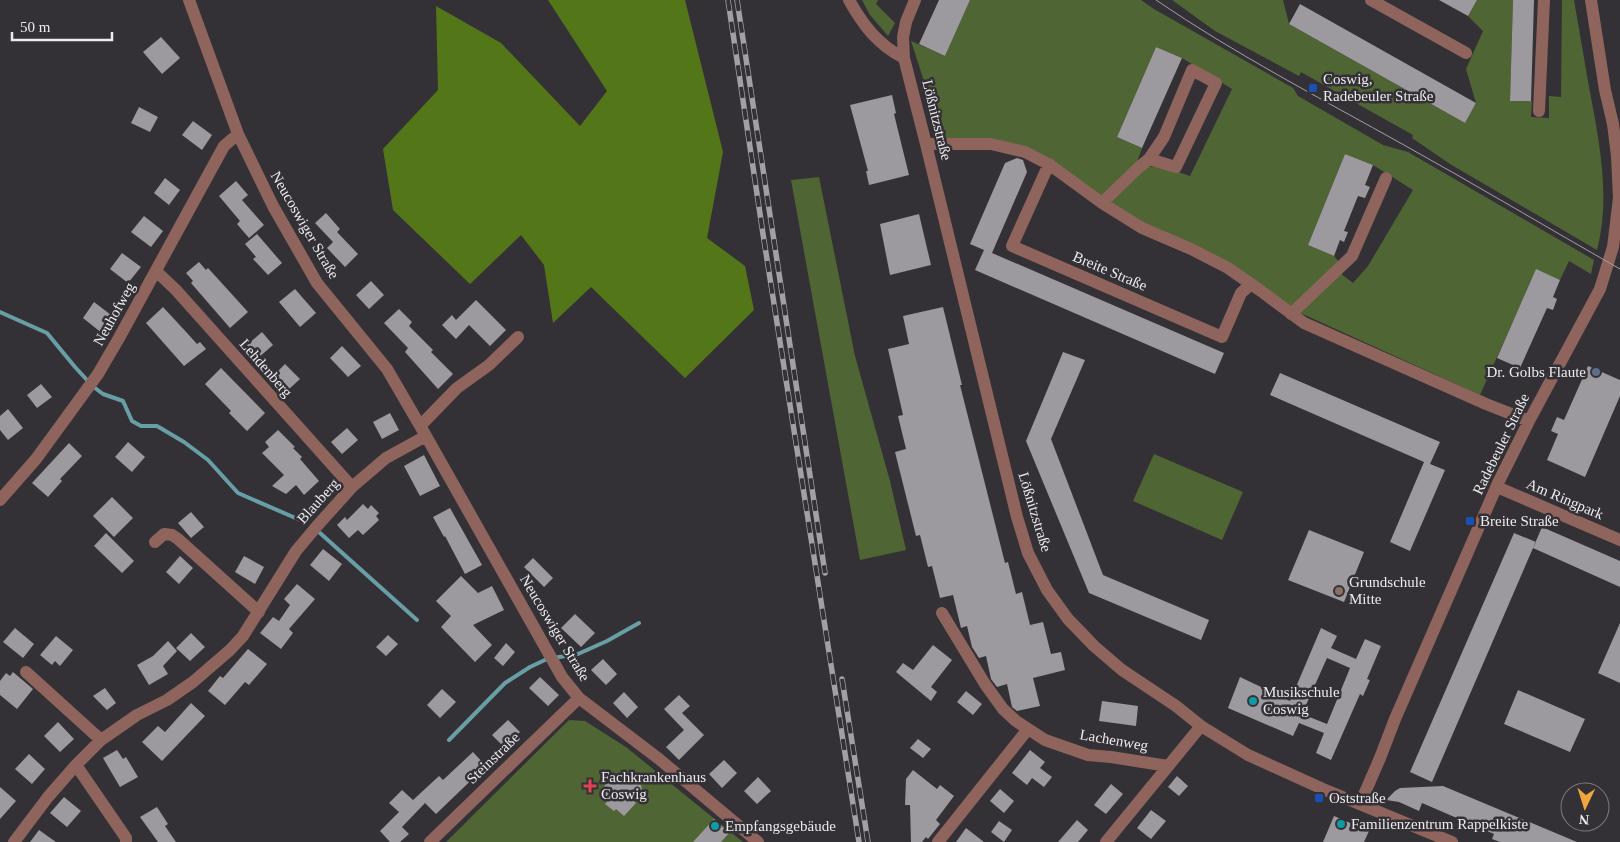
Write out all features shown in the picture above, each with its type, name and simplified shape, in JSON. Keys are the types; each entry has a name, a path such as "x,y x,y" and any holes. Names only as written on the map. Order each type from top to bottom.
{"street":[{"name":"Neucoswiger Straße","path":"189,0 238,134 273,206 317,283 387,369 562,677 579,698 659,759 758,842"},
{"path":"849,0 862,24 890,51 904,58"},
{"name":"Lößnitzstraße","path":"915,0 906,22 903,37 904,58 1016,517 1028,553 1047,590 1068,619 1088,640 1122,670 1176,706 1201,726 1248,755 1323,790 1452,842"},
{"path":"1371,0 1466,53"},
{"path":"1539,111 1544,0"},
{"name":"Radebeuler Straße","path":"1360,804 1496,487 1600,289 1613,247 1618,197 1616,124 1605,90 1591,0"},
{"path":"1102,203 1150,159 1164,137 1192,70 1216,83 1176,167 1150,159"},
{"name":"Neuhofweg","path":"0,500 36,459 98,374 224,146 238,134"},
{"path":"926,144 991,144 1025,152 1049,164 1102,203 1142,228 1191,248 1228,268 1261,290 1304,323 1441,382 1486,404 1529,421"},
{"name":"Breite Straße","path":"1049,164 1012,246 1222,337 1241,293 1251,284"},
{"path":"1291,314 1352,256 1386,178"},
{"name":"Lehdenberg","path":"156,271 176,290 352,487"},
{"path":"423,431 457,388 489,365 518,337"},
{"name":"Blauberg","path":"14,842 48,797 101,740 137,715 167,700 208,672 230,650 243,636 259,612 296,551 317,526 352,487 386,458 423,431"},
{"name":"Am Ringpark","path":"1496,487 1620,540"},
{"path":"154,542 164,534 178,539 259,612"},
{"name":"Lachenweg","path":"942,613 981,678 1003,709 1016,721 1045,740 1088,755 1168,766"},
{"path":"26,672 101,740"},
{"name":"Steinstraße","path":"430,842 579,698"},
{"path":"1106,842 1201,726"},
{"path":"938,842 1028,729"},
{"path":"76,765 126,838 126,842"}],"green space":[{"path":"548,0 685,0 723,152 707,238 745,266 754,310 685,378 591,287 553,323 544,265 521,235 470,284 393,210 383,149 438,90 436,6 501,43 580,126 607,91"},
{"path":"862,0 878,0 876,4 895,23 888,36 870,15"},
{"path":"970,0 1141,0 1293,88 1298,96 1383,145 1408,152 1594,260 1591,274 1569,261 1560,280 1536,270 1480,395 1294,310 1143,227 1025,151 944,143 911,41 945,56","holes":["1156,47 1182,58 1232,89 1190,176 1157,167 1135,168 1142,148 1117,137","1345,154 1373,165 1413,190 1368,266 1353,283 1335,269 1341,264 1334,256 1308,245"]},
{"path":"1172,0 1283,0 1289,24 1465,123 1476,103 1466,69 1483,31 1468,16 1477,0 1513,0 1510,101 1532,101 1531,117 1549,118 1549,96 1561,97 1562,0 1574,0 1602,168 1603,210 1597,250 1450,164 1412,138 1413,135 1345,97 1346,94 1340,91 1338,93 1301,72 1299,76 1215,31"},
{"path":"819,177 855,356 890,481 906,550 860,560 791,180"},
{"path":"1154,454 1243,492 1222,540 1133,501"},
{"name":"Fachkrankenhaus Coswig","path":"569,720 585,721 626,747 743,842 446,842"}],"building":[{"path":"939,0 970,0 945,56 919,44"},
{"path":"1439,0 1477,0 1468,16"},
{"path":"1513,0 1534,0 1531,101 1510,101"},
{"path":"1300,4 1476,103 1465,123 1289,24"},
{"path":"161,37 180,58 162,74 143,52"},
{"path":"1156,47 1182,58 1142,148 1117,137"},
{"path":"892,95 896,113 894,114 909,175 869,185 866,171 868,171 850,105"},
{"path":"139,107 158,117 150,132 131,123"},
{"path":"193,121 212,135 202,150 182,135"},
{"path":"1345,154 1373,165 1365,185 1370,187 1365,198 1358,196 1344,231 1348,232 1344,242 1340,240 1334,256 1308,245"},
{"path":"1017,158 1023,160 1027,172 992,253 1224,353 1215,374 975,270 984,250 970,244 1005,163"},
{"path":"165,178 180,190 169,205 154,193"},
{"path":"236,181 248,195 242,200 264,225 249,238 237,224 240,221 219,196"},
{"path":"326,213 340,229 337,232 358,254 345,267 327,248 333,242 315,223"},
{"path":"919,214 931,265 890,275 880,224"},
{"path":"144,216 163,231 151,247 131,232"},
{"path":"257,234 282,263 268,275 253,259 256,257 245,244"},
{"path":"122,253 141,267 128,283 110,269"},
{"path":"199,262 206,270 208,268 248,312 230,328 191,283 193,281 186,273"},
{"path":"1536,269 1560,280 1553,297 1557,299 1553,310 1547,308 1520,368 1497,358"},
{"path":"371,281 384,295 369,309 356,295"},
{"path":"295,289 316,313 300,327 279,302"},
{"path":"476,300 506,330 490,346 469,325 456,339 442,325 452,315 456,320"},
{"path":"94,302 115,318 103,334 83,318"},
{"path":"163,307 197,344 200,342 206,349 184,366 146,323"},
{"path":"943,307 962,385 960,385 1005,563 1008,562 1016,594 1022,592 1030,625 1043,622 1051,654 1061,652 1065,670 1033,678 1040,706 1017,711 1012,707 1007,684 997,687 991,679 986,656 979,658 972,647 967,626 961,628 953,595 940,598 932,566 928,567 920,535 916,536 895,452 906,449 898,416 903,415 888,349 909,344 903,316"},
{"path":"399,309 412,322 409,326 453,374 438,389 405,352 408,348 384,323"},
{"path":"262,332 273,345 258,358 247,345"},
{"path":"342,346 361,366 348,377 330,358"},
{"path":"1063,352 1085,360 1051,439 1103,575 1209,620 1201,640 1089,593 1026,441"},
{"path":"285,364 300,379 288,390 273,376"},
{"path":"1588,366 1620,380 1620,396 1585,477 1547,460 1558,434 1551,431 1557,417 1564,420"},
{"path":"221,368 265,413 247,431 205,384"},
{"path":"1280,373 1440,442 1430,464 1445,470 1410,551 1390,542 1424,462 1270,395"},
{"path":"41,384 52,397 37,408 27,395"},
{"path":"8,409 23,428 8,440 0,430 0,416"},
{"path":"390,413 399,430 382,439 373,422"},
{"path":"347,428 358,440 342,454 331,442"},
{"path":"278,430 295,447 293,448 302,457 300,459 319,481 304,495 296,485 286,494 272,486 284,475 262,453 269,447 265,442"},
{"path":"128,442 145,457 132,472 115,457"},
{"path":"69,443 82,456 60,479 62,481 48,497 32,483"},
{"path":"424,455 440,486 420,496 404,466"},
{"path":"112,497 133,518 114,537 93,516"},
{"path":"363,504 368,509 371,505 379,513 376,516 379,520 363,535 358,530 349,538 337,525 345,517 347,520"},
{"path":"450,508 482,565 465,574 433,517"},
{"path":"191,512 204,527 191,538 178,523"},
{"path":"1542,527 1620,561 1620,587 1533,548 1432,782 1410,772 1514,533 1536,542"},
{"path":"1309,530 1364,552 1344,602 1288,580"},
{"path":"106,533 134,561 122,573 94,546"},
{"path":"323,549 342,564 329,581 310,565"},
{"path":"180,556 193,568 179,584 166,572"},
{"path":"244,556 264,567 255,584 235,572"},
{"path":"533,558 553,578 544,587 524,567"},
{"path":"461,576 478,593 492,586 504,610 473,625 492,645 475,662 441,627 451,616 436,601"},
{"path":"297,584 315,599 289,629 293,633 281,649 260,633 273,617 279,621 290,605 284,599"},
{"path":"575,614 595,633 581,647 561,628"},
{"path":"1620,623 1620,683 1598,673"},
{"path":"15,628 34,644 23,658 3,642"},
{"path":"1321,628 1337,636 1331,648 1356,659 1365,639 1381,646 1367,679 1370,680 1363,696 1360,694 1331,760 1316,753 1324,733 1299,723 1293,736 1228,708 1240,677 1290,701","holes":["1327,658 1350,668 1327,724 1302,714"]},
{"path":"191,633 205,647 190,661 176,648"},
{"path":"388,635 398,644 386,656 376,647"},
{"path":"56,636 73,650 60,666 55,661 52,665 40,655"},
{"path":"168,641 177,651 163,666 168,674 149,685 137,665 153,656"},
{"path":"506,643 515,652 503,666 494,658"},
{"path":"933,645 952,660 931,687 937,692 931,701 896,672 903,663 913,670"},
{"path":"248,649 267,664 249,685 245,682 225,705 208,691 220,676 223,678"},
{"path":"603,659 617,674 606,685 591,670"},
{"path":"13,672 33,689 17,709 0,695 0,681 6,673 10,676"},
{"path":"540,677 559,695 548,706 529,688"},
{"path":"105,688 116,703 107,710 93,696"},
{"path":"442,689 456,702 440,718 427,705"},
{"path":"1518,690 1585,719 1570,752 1504,724"},
{"path":"966,691 982,704 973,715 957,702"},
{"path":"624,692 638,707 627,718 613,703"},
{"path":"679,695 690,706 682,713 704,735 679,760 666,747 684,730 664,709"},
{"path":"1102,701 1138,706 1136,726 1099,721"},
{"path":"191,703 205,716 162,761 142,742 158,726 165,732"},
{"path":"508,720 520,732 505,748 492,735"},
{"path":"58,722 74,739 60,752 44,736"},
{"path":"918,739 931,749 923,758 910,748"},
{"path":"117,750 123,759 126,757 138,777 120,787 103,758"},
{"path":"1030,750 1045,762 1040,768 1052,777 1044,787 1032,778 1027,785 1012,773"},
{"path":"473,752 486,766 436,814 425,803 402,827 409,834 400,842 390,842 380,831 399,812 389,803 402,790 413,800 439,776 443,780"},
{"path":"29,754 45,769 32,784 15,769"},
{"path":"724,760 737,773 722,788 709,774"},
{"path":"913,770 937,789 940,785 954,796 936,820 940,824 928,839 926,837 922,842 911,842 910,805 905,805 906,779"},
{"path":"624,771 632,772 633,778 641,785 642,791 633,800 636,803 624,816 616,809 614,811 605,804 607,802 600,795 605,789 604,778 615,781"},
{"path":"1177,776 1188,786 1179,796 1168,787"},
{"path":"758,777 771,791 757,804 744,791"},
{"path":"1111,784 1123,794 1106,814 1094,805"},
{"path":"1443,786 1577,842 1500,842 1492,839 1494,834 1422,803 1419,811 1399,802 1386,800 1400,788"},
{"path":"0,787 16,801 0,819"},
{"path":"1000,789 1014,801 1004,813 990,801"},
{"path":"64,797 81,811 67,827 50,813"},
{"path":"157,807 168,824 165,826 176,842 158,842 140,817"},
{"path":"1151,810 1166,821 1151,839 1137,828"},
{"name":"Familienzentrum Rappelkiste","path":"1334,816 1369,831 1364,842 1323,842"},
{"name":"Empfangsgebäude","path":"714,819 729,833 721,842 693,842"},
{"path":"1077,820 1088,830 1078,842 1058,842"},
{"path":"999,821 1012,830 1004,842 991,832"},
{"path":"966,828 984,842 956,842"},
{"path":"39,830 56,842 30,842"}],"waterway":[{"path":"0,312 47,333 87,380"},
{"path":"95,388 103,394 123,401 132,421 141,426 157,426 184,442 208,460 238,493 300,520"},
{"path":"320,533 417,620"},
{"path":"449,740 505,683 530,667 547,659 578,654 607,641 639,623"}],"tram line":[{"path":"1156,0 1186,20 1309,93 1431,160 1620,269"}],"railway":[{"path":"728,0 859,842"},
{"path":"737,0 825,573"},
{"path":"842,679 868,842"}],"place":[{"name":"Coswig, Radebeuler Straße","path":"1313,88"},
{"name":"Dr. Golbs Flaute","path":"1596,372"},
{"name":"Breite Straße","path":"1470,521"},
{"name":"Grundschule Mitte","path":"1339,591"},
{"name":"Musikschule Coswig","path":"1253,701"},
{"name":"Fachkrankenhaus Coswig","path":"590,786"},
{"name":"Oststraße","path":"1319,798"},
{"name":"Familienzentrum Rappelkiste","path":"1341,824"},
{"name":"Empfangsgebäude","path":"715,826"}]}
